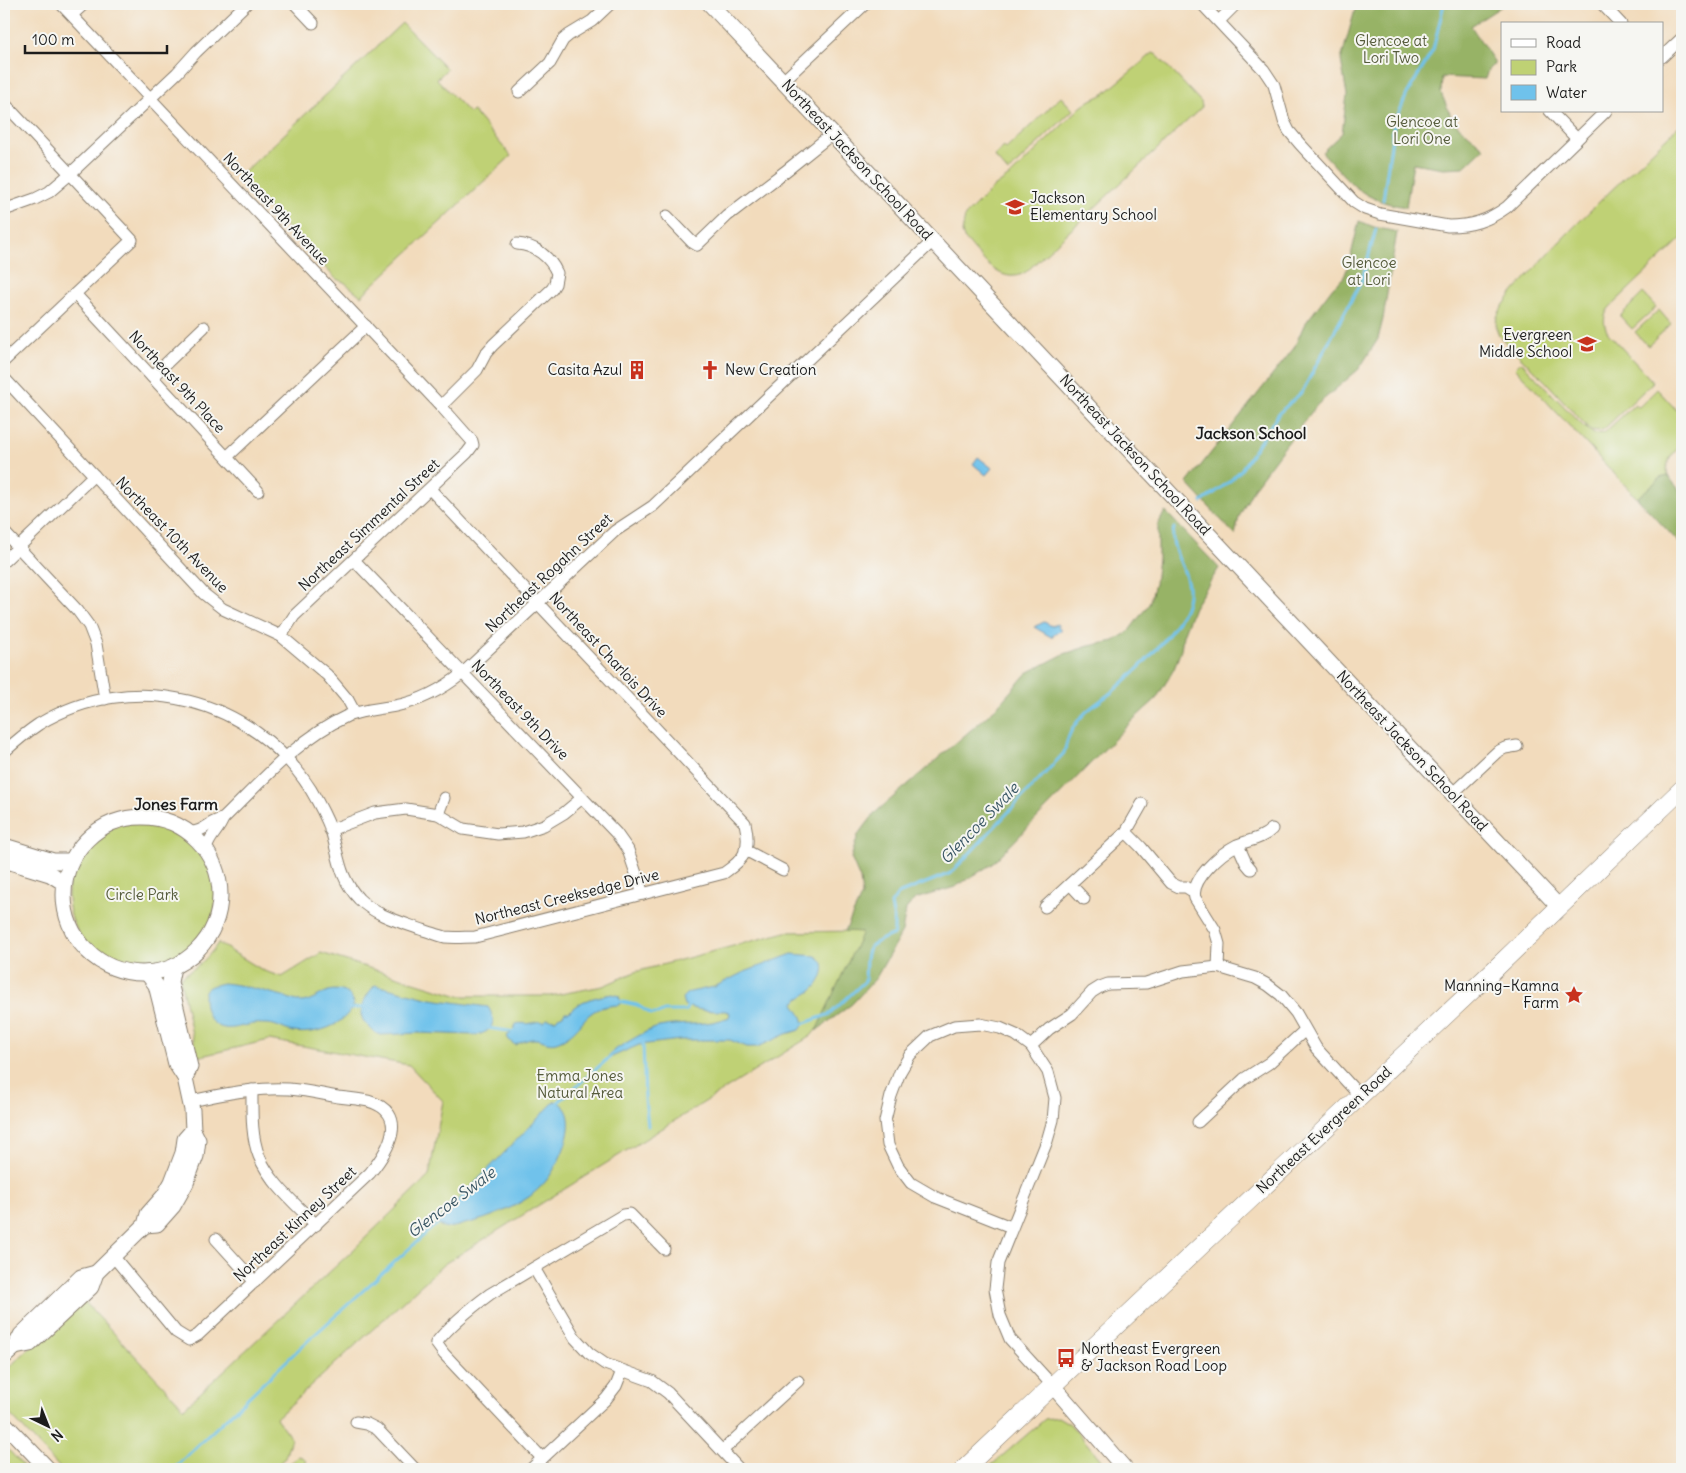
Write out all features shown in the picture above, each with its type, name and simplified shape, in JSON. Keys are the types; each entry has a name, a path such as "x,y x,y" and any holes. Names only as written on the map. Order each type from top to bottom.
{"main road":[{"name":"Northeast Evergreen Road","path":"964,1469 1682,789"}],"street":[{"name":"Northeast 9th Avenue","path":"61,4 469,436"},
{"path":"72,16 84,4"},
{"path":"4,210 49,192 150,98 246,4"},
{"path":"295,4 313,23"},
{"path":"519,92 550,63 569,35 592,21 610,4"},
{"name":"Northeast Jackson School Road","path":"710,4 1559,907"},
{"path":"783,81 864,4"},
{"path":"1202,4 1256,61 1270,79 1286,126 1300,144 1354,202 1365,209 1387,216 1448,226 1480,222 1494,216 1507,207 1605,112"},
{"path":"1219,21 1236,4"},
{"path":"1602,4 1619,22"},
{"path":"1664,55 1682,38"},
{"path":"4,103 132,240 4,361"},
{"path":"1551,112 1577,139"},
{"path":"667,216 696,245 727,216 832,134"},
{"name":"Northeast Rogahn Street","path":"206,850 210,839 220,826 223,818 287,757 315,734 355,713 396,706 425,697 446,686 464,672 615,531 653,506 933,241"},
{"path":"441,406 478,370 486,353 493,345 546,295 555,284 557,273 550,262 533,247 518,244"},
{"name":"Northeast 9th Place","path":"75,294 258,491"},
{"path":"227,458 366,326"},
{"path":"152,377 204,327"},
{"name":"Northeast 10th Avenue","path":"4,378 204,594 223,609 281,636 327,675 348,700 355,713"},
{"name":"Northeast Simmental Street","path":"281,636 294,616 471,449 473,445 469,436"},
{"path":"4,561 94,475"},
{"name":"Northeast Charlois Drive","path":"430,489 744,823 748,838 746,850"},
{"path":"4,532 78,611 88,626 96,644 105,699"},
{"name":"Northeast 9th Drive","path":"354,560 464,672 616,833 628,850 643,894"},
{"name":"Northeast Creeksedge Drive","path":"4,752 38,725 54,716 105,699 139,695 157,696 192,701 208,706 248,726 287,757 311,790 330,830 340,870 349,886 359,898 371,909 394,920 444,936 475,937 724,873 740,862 746,850"},
{"path":"1453,793 1497,752 1505,748 1517,746"},
{"path":"438,814 444,798"},
{"path":"330,830 375,813 406,809 438,814 463,829 498,834 523,832 544,826 582,798"},
{"path":"1045,906 1126,832 1142,804"},
{"path":"137,816 156,817 173,823 189,832 206,850 215,865 220,882 218,916 211,932 201,947 183,962 172,967 147,973 128,972 110,967 94,957 81,944 71,929 65,911 64,883 71,861 94,832 119,820 137,816"},
{"name":"Northeast Rogahn Street","path":"189,832 201,830 214,820 223,818"},
{"path":"1190,890 1199,878 1226,852 1238,845 1261,837 1272,830"},
{"path":"1126,832 1167,879 1175,886 1190,890 1215,930 1219,944 1218,967"},
{"path":"1238,845 1246,863 1251,869"},
{"path":"4,846 53,861 71,861"},
{"path":"746,850 784,870"},
{"path":"4,860 50,874 64,883"},
{"path":"1070,884 1084,899"},
{"path":"172,967 170,982 190,1067 185,1078"},
{"path":"1031,1046 1049,1029 1072,1014 1092,992 1100,987 1108,984 1146,982 1183,971 1218,967 1268,984 1288,1001 1316,1048 1360,1096"},
{"path":"4,1358 15,1347 21,1335 81,1277 96,1273 145,1225 157,1224 173,1206 192,1170 198,1140 193,1130 191,1101 185,1078 176,1064 156,985 147,973"},
{"path":"1011,1227 935,1197 911,1183 898,1166 888,1145 885,1122 891,1096 900,1072 910,1055 930,1036 954,1026 980,1024 1000,1028 1016,1035 1031,1046 1048,1072 1055,1098 1053,1120 1047,1142 998,1263 995,1288 1000,1315 1010,1339 1125,1469"},
{"path":"1198,1122 1244,1079 1270,1063 1305,1030"},
{"name":"Northeast Kinney Street","path":"113,1256 176,1332 189,1340 198,1335 370,1173 383,1157 392,1139 393,1123 389,1113 382,1107 369,1101 289,1089 252,1090"},
{"path":"191,1101 252,1090 255,1138 259,1155 271,1178 316,1225"},
{"path":"542,1458 444,1354 436,1343 477,1303 623,1215 630,1214 664,1250"},
{"path":"216,1239 254,1282"},
{"path":"534,1268 575,1338 589,1353 605,1364 652,1381 668,1393 739,1469"},
{"path":"531,1469 606,1399 616,1386 622,1371"},
{"path":"722,1450 798,1381"},
{"path":"4,1422 48,1469"},
{"path":"356,1422 367,1424 377,1429 415,1469"}],"green space":[{"path":"1349,4 1500,4 1502,6 1471,26 1495,63 1488,70 1485,79 1442,77 1441,93 1453,121 1484,148 1464,167 1443,168 1413,163 1406,207 1390,204 1367,195 1350,182 1322,152 1342,133 1347,95 1341,60 1355,10"},
{"path":"402,23 447,69 437,79 469,113 473,111 511,156 361,296 344,282 336,279 239,177"},
{"path":"1153,53 1201,102 1202,107 1026,272 1016,276 1007,276 991,267 964,238 962,233 965,216 994,187 1012,174 1081,107 1104,94"},
{"path":"1061,97 1073,110 1008,172 994,156 1004,147 1006,149"},
{"path":"1682,123 1682,238 1609,308 1605,317 1605,327 1608,333 1653,382 1604,429 1599,431 1590,430 1547,383 1502,339 1497,329 1498,314 1512,294 1553,248"},
{"name":"Glencoe at Lori","path":"1359,221 1374,227 1397,232 1378,339 1359,369 1317,405 1255,486 1239,517 1235,535 1187,483 1294,348 1304,325 1333,287 1344,277"},
{"path":"1643,293 1656,307 1632,329 1620,316"},
{"path":"1659,310 1671,324 1648,346 1635,332"},
{"path":"1521,362 1583,426 1594,434 1604,433 1635,404 1639,407 1657,389 1682,416 1682,444 1668,462 1668,476 1660,478 1637,498 1515,368"},
{"path":"1668,476 1682,493 1682,546 1637,498 1660,478"},
{"path":"1165,511 1219,568 1194,607 1183,635 1181,650 1174,669 1156,699 1135,718 992,864 955,887 915,899 906,909 902,932 876,978 852,1004 816,1031 862,932 845,931 862,895 860,879 851,858 858,835 876,812 995,709 1027,673 1064,654 1114,641 1128,632 1149,604 1155,584 1158,558 1158,525"},
{"name":"Circle Park","path":"142,821 170,827 194,843 210,867 216,895 210,923 194,947 170,963 142,969 114,963 90,947 74,923 68,895 74,867 90,843 114,827"},
{"name":"Emma Jones Natural Area","path":"863,931 819,1026 811,1036 444,1264 276,1418 291,1438 285,1458 272,1469 61,1469 4,1408 4,1372 82,1299 184,1408 351,1252 429,1176 443,1101 409,1065 269,1040 197,1057 180,979 203,961 218,943 264,971 282,977 321,953 459,996 550,996 603,986 635,972 786,932"},
{"path":"1058,1417 1070,1424 1109,1469 987,1469 1045,1419"},
{"path":"4,1445 26,1469 14,1469 4,1459"},
{"path":"298,1456 307,1462 299,1469 284,1469"}],"water":[{"path":"978,457 992,468 986,475 973,464"},
{"path":"1044,622 1052,626 1057,624 1061,630 1051,637 1034,627"},
{"path":"792,954 816,956 822,961 824,969 817,985 794,1003 803,1019 800,1030 786,1034 758,1047 747,1047 730,1040 680,1040 639,1045 607,1059 619,1047 655,1028 712,1022 729,1017 730,1013 726,1011 699,1010 684,1005 682,998 690,992 714,987 742,973"},
{"path":"223,983 253,988 301,1002 335,990 349,994 353,1002 351,1009 339,1022 316,1031 293,1032 267,1024 223,1028 210,1019 205,1008 204,993 207,988"},
{"path":"375,985 431,999 488,1007 493,1017 492,1026 486,1032 475,1035 418,1033 381,1035 374,1032 364,1022 361,1011 368,994"},
{"path":"612,994 619,996 620,1005 598,1009 568,1036 559,1041 552,1043 531,1039 515,1045 507,1036 513,1031 516,1024 544,1022 547,1019 556,1020 565,1012 569,1012 583,1002"},
{"path":"555,1101 564,1107 568,1116 567,1139 557,1163 538,1190 515,1205 485,1219 454,1227 440,1226 438,1221 446,1212"}],"waterway":[{"name":"Glencoe Swale","path":"1383,200 1394,124 1407,94 1433,50 1444,4"},
{"name":"Glencoe Swale","path":"1202,502 1229,482 1241,470 1279,413 1302,392 1362,280 1376,229"},
{"name":"Glencoe Swale","path":"802,1024 830,1014 865,981 868,950 876,942 894,934 891,904 898,894 951,873 1064,753 1067,740 1081,717 1131,675 1169,634 1183,612 1188,587 1175,547 1173,538 1174,528"},
{"path":"618,1001 637,1005 651,1014 658,1014 664,1011 685,1011 689,1004"},
{"path":"349,1009 365,1007"},
{"path":"487,1028 516,1032"},
{"path":"643,1044 648,1126"},
{"name":"Glencoe Swale","path":"556,1104 610,1057"},
{"name":"Glencoe Swale","path":"173,1469 300,1348 432,1228 441,1222"}],"place":[{"name":"Jackson Elementary School","path":"1015,207"},
{"name":"Evergreen Middle School","path":"1587,344"},
{"name":"Casita Azul","path":"637,370"},
{"name":"New Creation","path":"710,370"},
{"name":"Manning–Kamna Farm","path":"1574,995"},
{"name":"Northeast Evergreen & Jackson Road Loop","path":"1066,1358"}],"district":[{"name":"Jackson School","path":"1251,433"},
{"name":"Jones Farm","path":"176,804"}],"park label":[{"name":"Glencoe at Lori Two","path":"1391,50"},
{"name":"Glencoe at Lori One","path":"1422,130"}]}
